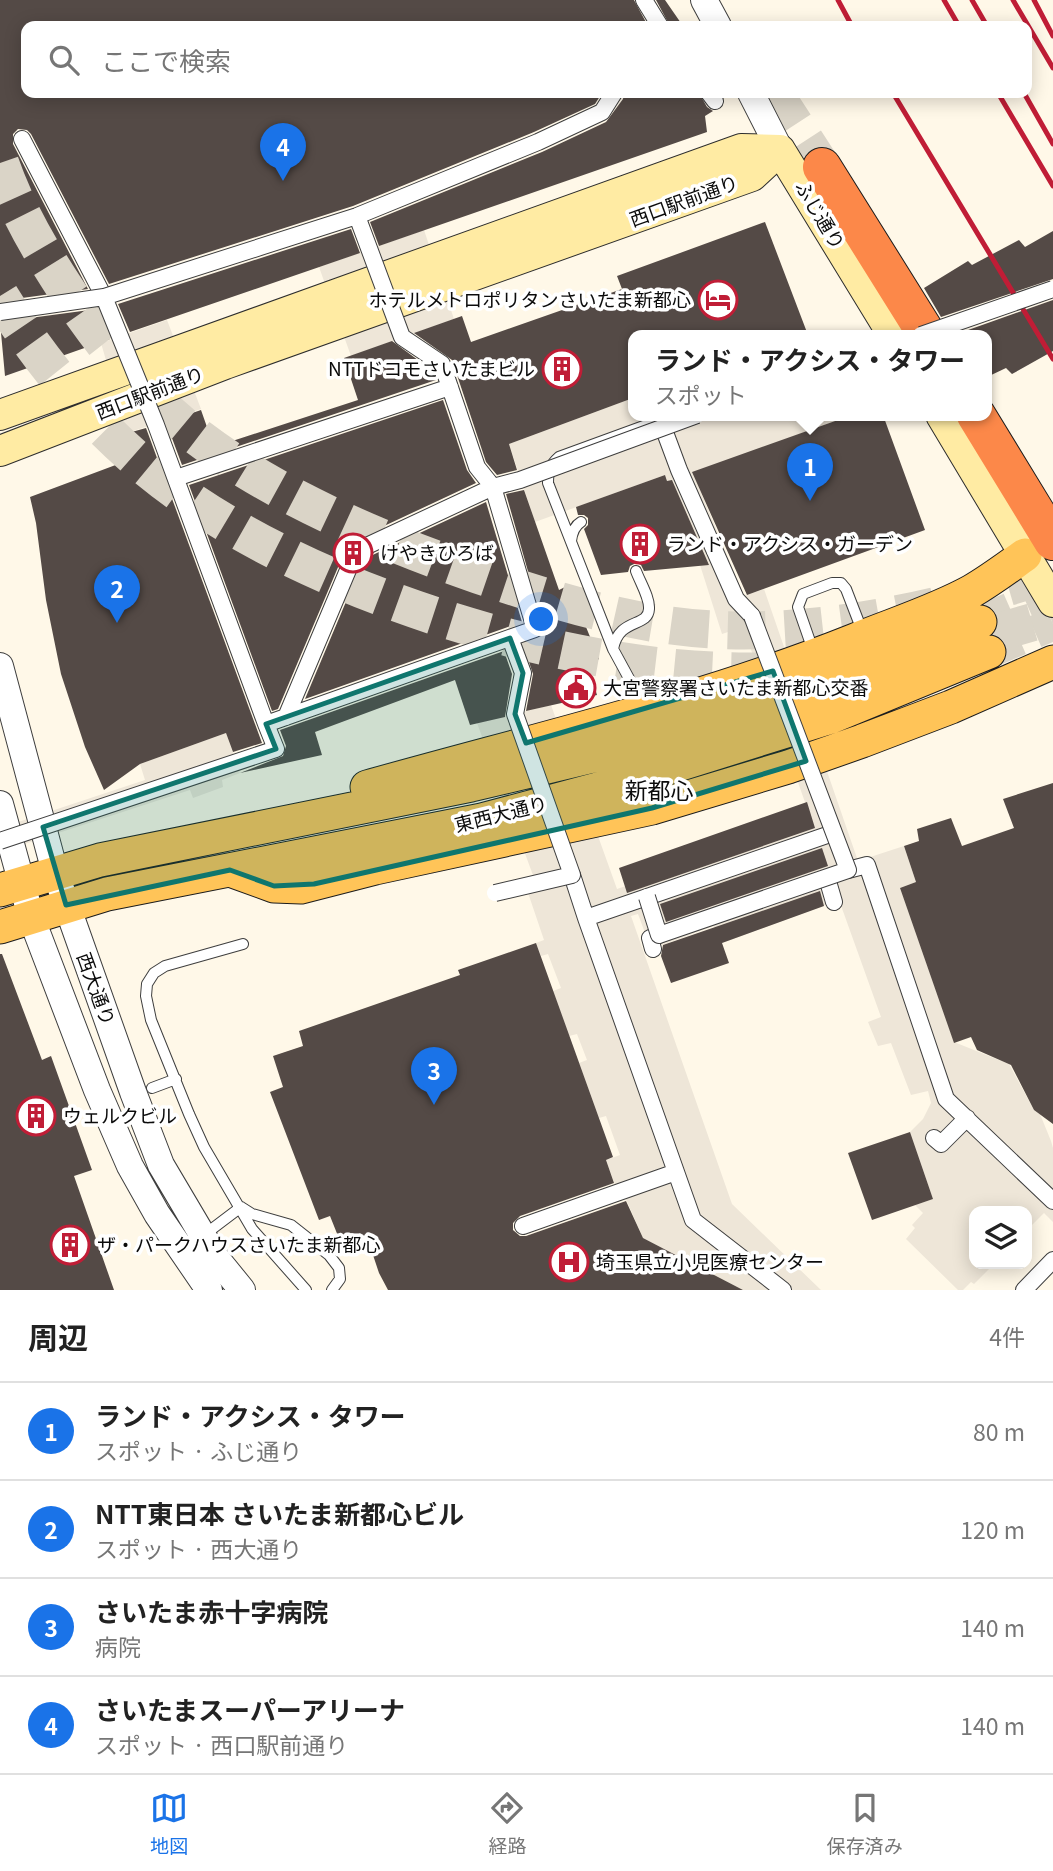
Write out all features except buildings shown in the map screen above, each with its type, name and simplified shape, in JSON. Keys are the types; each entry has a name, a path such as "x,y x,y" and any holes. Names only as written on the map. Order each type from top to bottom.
{"highway":[{"path":"822,167 924,330"},
{"path":"979,421 1039,548"}],"main road":[{"name":"西口駅前通り","path":"0,415 741,149 780,149"},
{"name":"ふじ通り","path":"780,149 890,330"},
{"name":"西口駅前通り","path":"0,451 225,364 752,176 780,149"},
{"path":"945,421 1039,548 1053,602"},
{"path":"251,830 341,794 566,733 755,677 815,656 971,591 1039,548"},
{"name":"東西大通り","path":"10,886 100,860 471,785 656,741 984,637 831,716 620,783 482,820 107,894 15,922"},
{"path":"230,870 274,886 301,887 355,872 652,808 788,767 862,741 951,707 1053,662"}],"street":[{"path":"644,0 654,21"},
{"path":"704,0 715,21"},
{"path":"0,312 104,297 357,216 538,142 602,112 611,98"},
{"name":"ふじ通り","path":"754,98 780,149"},
{"path":"0,841 275,749 176,478 104,297 22,139"},
{"path":"266,724 535,629 493,487 477,467 442,364 402,337 357,216"},
{"path":"935,330 1053,289"},
{"path":"176,478 450,387"},
{"path":"286,717 356,551 493,487 520,480 668,421 679,470 736,599 752,616 848,870"},
{"path":"510,638 523,673 515,714 693,1220 783,1290"},
{"name":"西大通り","path":"0,666 55,872 133,1093 161,1165 216,1258 242,1290"},
{"name":"西大通り","path":"0,804 15,922 97,1090 130,1166 176,1243 209,1290"},
{"path":"586,918 833,833"},
{"path":"647,897 656,942 867,865 946,1099 1053,1200"},
{"path":"495,893 572,875"},
{"path":"827,878 835,902"},
{"path":"934,1138 941,1144 967,1118"},
{"path":"523,1226 676,1172"},
{"path":"1024,1290 1053,1260"}],"lane":[{"path":"645,709 613,649 548,483 548,472 559,457 668,421"},
{"path":"571,544 572,533 581,522"},
{"path":"613,649 615,638 621,629 641,621 648,615 650,607 636,571"},
{"path":"815,656 798,607 803,594 832,583 841,583 846,589 864,636"},
{"path":"243,944 165,966 154,973 147,984 146,996 151,1020 204,1147 253,1229 306,1290"},
{"path":"152,1088 176,1079"},
{"path":"203,1236 241,1207"},
{"path":"241,1207 253,1214 291,1225 329,1255 340,1268 340,1279 332,1290"}],"highlighted area":[{"path":"510,638 523,673 515,714 526,743 773,671 806,761 652,808 314,884 274,886 230,870 66,905 43,827 276,749 266,724"}],"shaded area":[{"path":"424,230 454,319 351,356 319,267"},
{"path":"167,320 201,409 127,433 101,343"},
{"path":"628,400 628,421 836,421 693,473 744,596 764,589 858,861 904,846 916,882 900,888 954,1042 1009,1064 1034,1110 1040,1114 1051,1141 1053,1222 1044,1213 1032,1225 1032,1206 969,1206 969,1269 989,1269 974,1284 971,1282 963,1290 958,1290 906,1239 915,1228 912,1225 923,1213 915,1205 933,1199 910,1132 923,1119 931,1103 928,1091 911,1095 891,1043 878,1046 868,1022 881,1017 839,900 722,943 714,926 651,949 638,914 631,916 732,1204 821,1290 743,1290 643,1238 625,1197 629,1181 615,1185 606,1160 620,1155 606,1116 599,1118 579,1063 587,1060 577,1034 569,1036 553,991 561,988 548,954 541,956 536,943 544,940 524,881 534,878 477,723 551,705 617,889 812,822 743,627 722,634 700,565 665,475 535,522 509,444"},
{"path":"226,733 240,773 222,780 223,787 193,798 190,790 0,852 0,828 145,780 140,764"}],"tunnel":[{"path":"777,98 822,167"},
{"path":"0,163 28,226 90,325 137,381 171,415 221,454 291,496 367,532 443,562 599,612 660,624 722,630 806,628 890,616 972,597 1053,573"},
{"path":"0,296 62,383 111,436 137,460 194,503 254,539 322,572 395,602 471,627 548,647 625,662 700,670 770,671"},
{"path":"980,622 1053,590"},
{"path":"941,649 1053,616"},
{"path":"989,652 1053,624"}],"railway":[{"path":"838,0 849,21"},
{"path":"944,0 956,21"},
{"path":"972,0 984,21"},
{"path":"1013,0 1025,21"},
{"path":"1034,0 1053,36"},
{"path":"1032,32 1053,68"},
{"path":"896,98 1053,359"},
{"path":"1001,98 1053,186"},
{"path":"1027,98 1053,144"}],"place":[{"name":"さいたまスーパーアリーナ","path":"283,181"},
{"name":"ホテルメトロポリタンさいたま新都心","path":"718,300"},
{"name":"NTTドコモさいたまビル","path":"562,369"},
{"name":"ランド・アクシス・タワー","path":"810,501"},
{"name":"ランド・アクシス・ガーデン","path":"640,544"},
{"name":"けやきひろば","path":"353,553"},
{"name":"NTT東日本 さいたま新都心ビル","path":"117,623"},
{"name":"大宮警察署さいたま新都心交番","path":"576,688"},
{"name":"さいたま赤十字病院","path":"434,1105"},
{"name":"ウェルクビル","path":"36,1116"},
{"name":"ザ・パークハウスさいたま新都心","path":"70,1245"},
{"name":"埼玉県立小児医療センター","path":"569,1262"}],"district":[{"name":"新都心","path":"659,791"}]}
